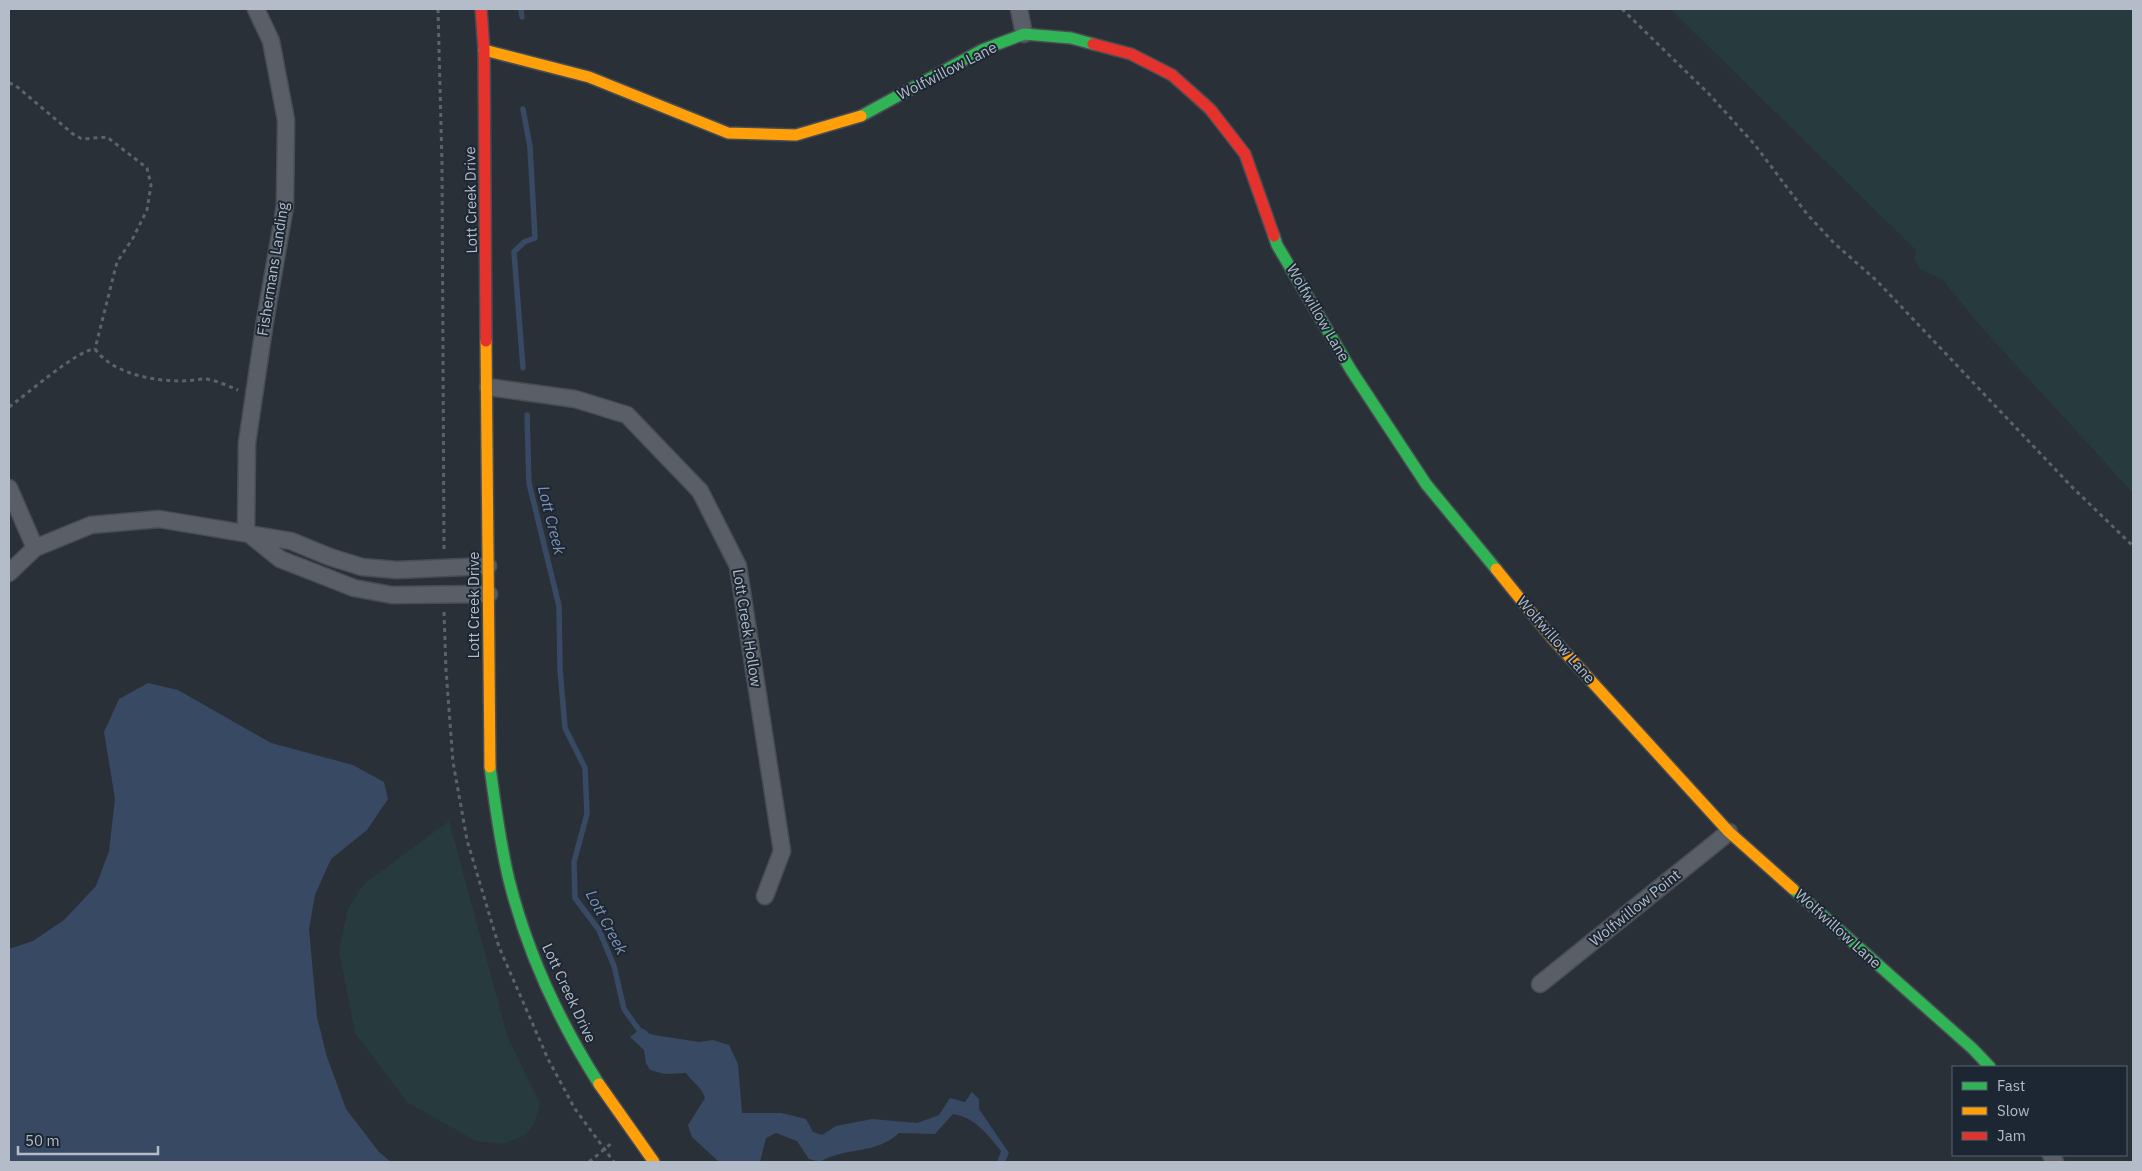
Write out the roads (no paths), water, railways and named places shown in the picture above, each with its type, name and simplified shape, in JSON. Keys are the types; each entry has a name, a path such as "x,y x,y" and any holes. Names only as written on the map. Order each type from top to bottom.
{"street":[{"name":"Fishermans Landing","path":"246,532 248,443 285,206 286,120 271,42 256,9"},
{"name":"Lott Creek Drive","path":"481,9 484,50 488,387 489,756 498,824 509,880 526,934 549,994 597,1084 629,1131 654,1162"},
{"path":"1019,9 1024,34"},
{"name":"Wolfwillow Lane","path":"484,50 589,77 728,132 796,136 858,118 982,50 1024,34 1071,38 1131,54 1172,75 1210,109 1245,154 1277,245 1351,370 1426,484 1552,638 1729,832 1973,1049 1989,1066"},
{"name":"Lott Creek Hollow","path":"488,387 576,399 627,415 700,490 738,566 782,851 765,896"},
{"path":"9,488 35,548"},
{"path":"9,573 35,548 91,525 159,519 291,541 330,557 362,567 397,570 488,566"},
{"path":"246,532 280,560 354,588 392,595 489,594"},
{"name":"Wolfwillow Point","path":"1540,984 1729,832"}],"water":[{"path":"148,683 178,690 271,743 353,765 384,782 388,799 367,830 331,859 315,895 309,929 317,1017 327,1057 346,1109 379,1152 391,1162 9,1162 9,949 33,941 64,920 96,886 109,851 115,799 104,732 119,699"},
{"path":"639,1030 654,1035 699,1042 713,1040 729,1045 738,1064 742,1113 781,1113 806,1119 813,1132 822,1135 836,1126 872,1119 917,1123 939,1115 950,1098 965,1102 972,1092 979,1099 979,1109 1009,1153 1005,1162 997,1162 1001,1151 986,1133 975,1123 953,1114 935,1134 899,1133 880,1145 839,1154 820,1162 809,1159 797,1141 776,1133 766,1138 760,1162 719,1162 692,1137 688,1125 705,1098 702,1091 686,1073 665,1074 650,1070 646,1063 644,1050 630,1037"}],"waterway":[{"path":"521,9 522,17"},
{"name":"Lott Creek","path":"523,109 530,147 535,238 524,242 514,252 523,368"},
{"name":"Lott Creek","path":"527,415 529,483 559,606 560,669 565,728 585,768 587,814 574,862 575,898 599,930 614,966 624,1009 639,1030 645,1033"}]}
